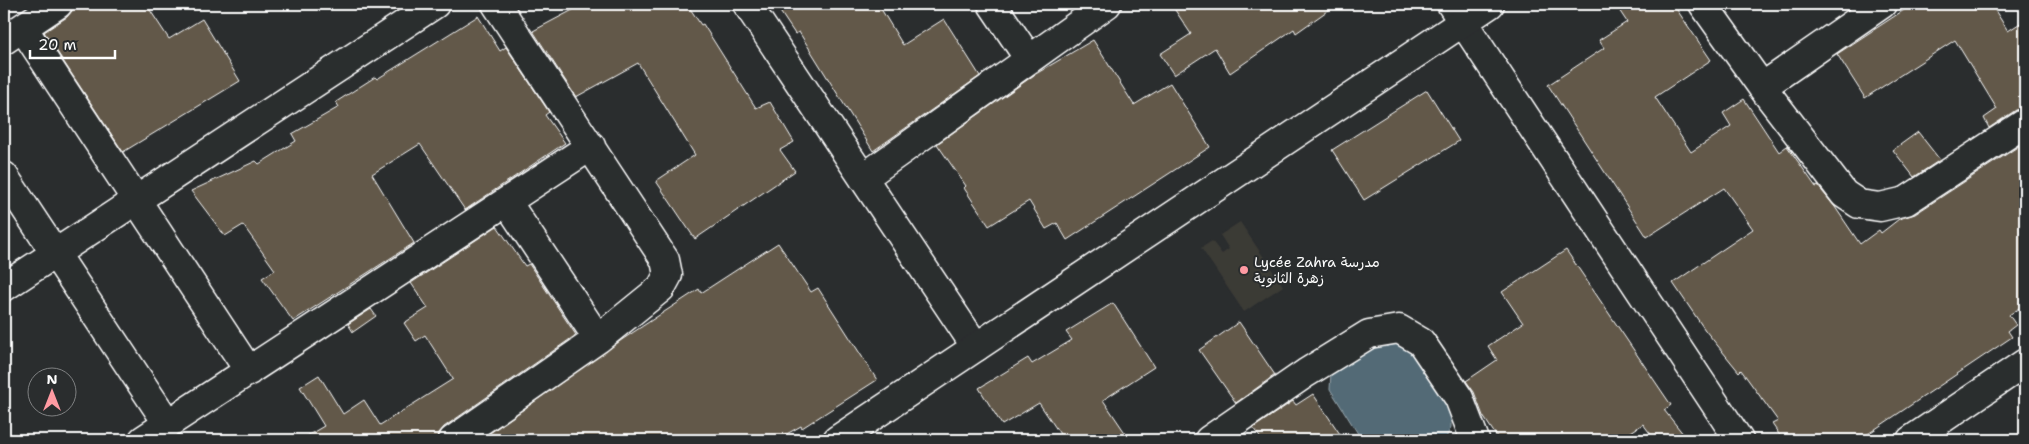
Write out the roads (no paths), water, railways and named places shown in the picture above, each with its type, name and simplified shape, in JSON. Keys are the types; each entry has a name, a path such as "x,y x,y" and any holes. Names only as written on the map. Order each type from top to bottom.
{"street":[{"path":"58,4 13,34 136,200 249,371"},
{"path":"4,286 435,4"},
{"path":"452,440 598,339 661,288 668,275 665,260 496,4"},
{"path":"747,4 976,347"},
{"path":"992,4 1029,59"},
{"path":"863,178 1107,4"},
{"path":"837,440 976,347 1456,13 1490,4"},
{"path":"1703,4 1762,87 1844,194 1859,204 1880,207 1906,201 2025,122"},
{"path":"1762,87 1882,4"},
{"path":"1456,13 1739,440"},
{"path":"143,440 591,146"},
{"path":"4,176 168,424"},
{"path":"507,202 598,339"},
{"path":"1209,440 1306,373 1369,334 1398,329 1421,342 1459,398 1474,440"},
{"path":"1910,440 2025,363"}],"water":[{"path":"1396,341 1437,370 1451,407 1451,427 1445,440 1362,440 1330,389 1332,357 1375,348"}],"place":[{"name":"Lycée Zahra مدرسة زهرة الثانوية","path":"1244,270"}]}
